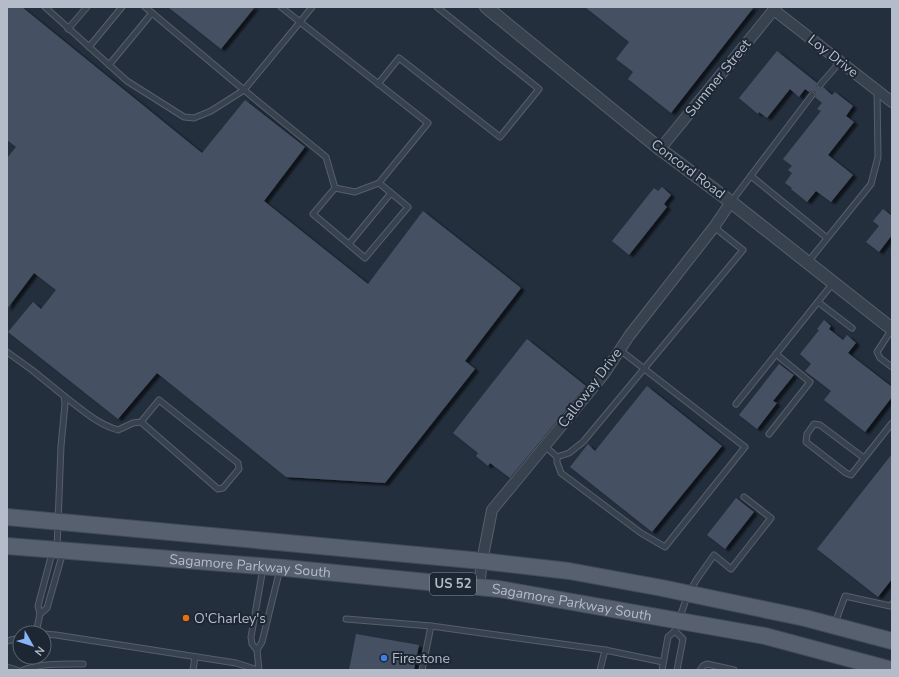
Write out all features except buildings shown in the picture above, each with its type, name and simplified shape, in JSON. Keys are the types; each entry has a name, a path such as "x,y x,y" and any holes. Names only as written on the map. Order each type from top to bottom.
{"main road":[{"name":"Sagamore Parkway South","path":"7,517 482,561 568,571 805,618 892,641"},
{"name":"Sagamore Parkway South","path":"7,546 281,567 499,589 676,626 765,636 892,670"}],"street":[{"name":"Concord Road","path":"486,7 660,149 731,202 892,329"},
{"name":"Summer Street","path":"660,149 775,9"},
{"name":"Loy Drive","path":"775,9 892,102"},
{"name":"Calloway Drive","path":"479,587 482,561 492,510 604,374 629,336 714,227 731,202"}],"lane":[{"path":"68,29 87,7"},
{"path":"89,47 122,7"},
{"path":"145,7 326,157 335,188"},
{"path":"281,7 428,123 379,183 355,192 335,188"},
{"path":"48,8 68,29 127,81 184,117 194,118 211,111 244,90 312,7"},
{"path":"378,84 399,58 500,137 539,89 437,7"},
{"path":"109,65 152,13"},
{"path":"820,85 840,62"},
{"path":"808,262 871,184 878,157 877,90"},
{"path":"731,202 812,95"},
{"path":"751,176 827,238"},
{"path":"335,188 314,214 366,258 408,207 379,183"},
{"path":"349,244 391,193"},
{"path":"557,457 569,453 583,442 743,250 714,227"},
{"path":"736,404 833,282"},
{"path":"818,302 852,328"},
{"path":"892,329 877,352 880,358 892,367"},
{"path":"545,446 557,457 557,462 561,473 641,534 665,547 745,447 620,350"},
{"path":"7,352 97,420 118,430 133,423 141,422 158,400 238,463 239,469 223,488 218,489 141,422"},
{"path":"769,434 810,382 776,354"},
{"path":"40,614 47,608 62,559 57,549 61,446 65,404 64,396"},
{"path":"864,458 820,425 814,424 807,434 806,442 846,473 851,475 892,423"},
{"path":"662,670 668,637 676,626 688,594 696,579 714,555 731,568 771,518 744,497"},
{"path":"38,625 40,614 38,606 51,557 57,549"},
{"path":"257,650 252,644 251,636 263,566"},
{"path":"52,635 236,663 258,670 257,650 262,642 281,567"},
{"path":"834,626 845,596 890,606 892,604"},
{"path":"346,619 431,626 605,650 663,662"},
{"path":"422,670 431,626"},
{"path":"676,626 683,639 677,670"},
{"path":"600,670 605,650"},
{"path":"193,670 195,657"},
{"path":"23,670 37,665 58,663 83,664"},
{"path":"700,670 707,664 734,670"},
{"path":"7,667 17,670"}],"place":[{"name":"O'Charley's","path":"186,618"},
{"name":"Firestone","path":"384,658"}]}
